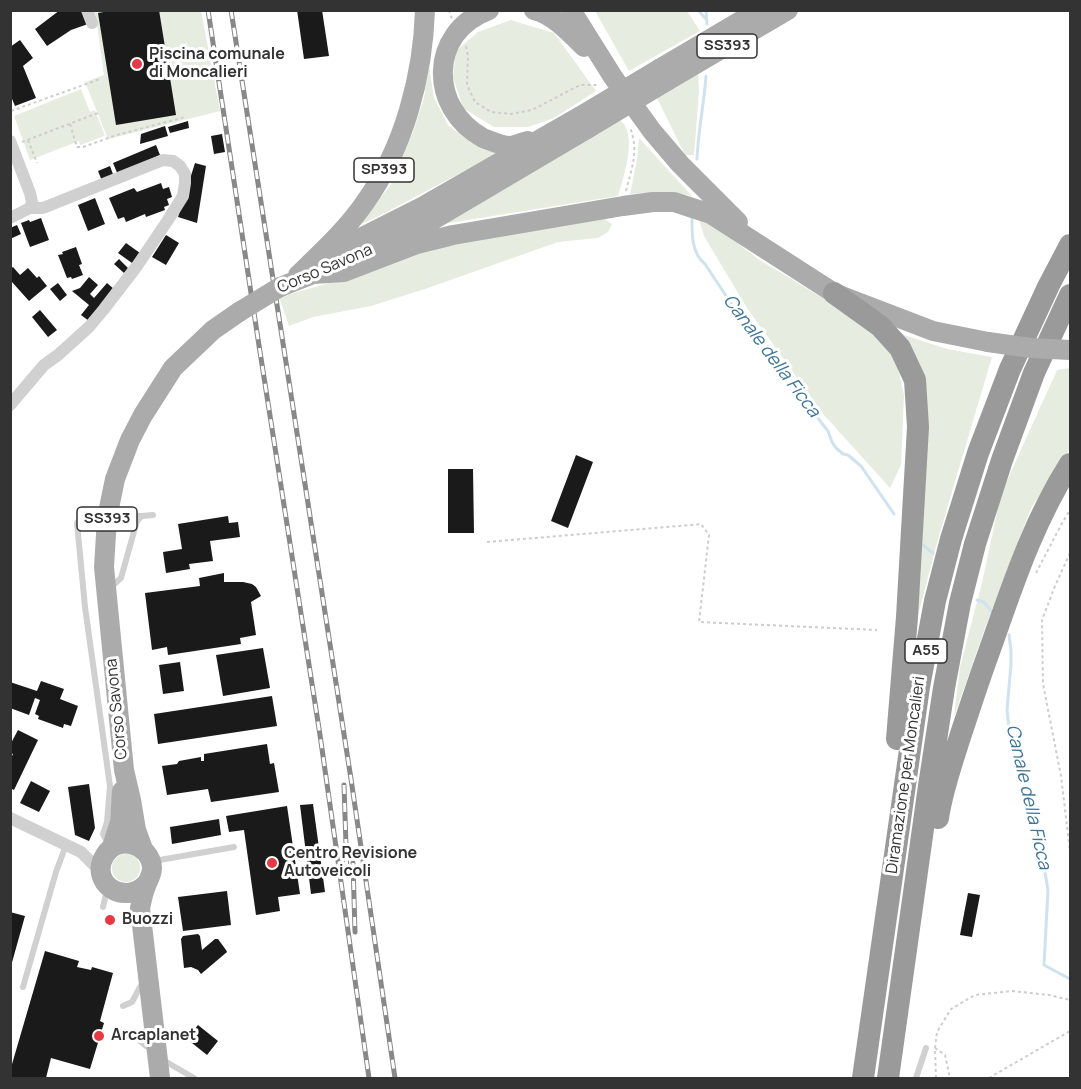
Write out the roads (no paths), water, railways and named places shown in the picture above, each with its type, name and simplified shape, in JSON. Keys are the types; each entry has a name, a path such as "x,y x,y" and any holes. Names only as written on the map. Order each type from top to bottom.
{"highway":[{"name":"Diramazione per Moncalieri","path":"863,1078 919,687 935,601 951,539 978,453 1010,369 1049,285 1071,245"},
{"path":"834,292 880,327 900,348 915,380 918,427 907,617 897,735 898,832"},
{"name":"Diramazione per Moncalieri","path":"888,1078 928,786 960,603 975,544 1002,460 1034,374 1071,295"},
{"path":"908,933 935,836 946,781 977,684 1040,516 1071,464"}],"main road":[{"name":"SP393","path":"311,269 366,201 386,168 408,115 422,54 425,10"},
{"path":"489,10 464,24 452,38 446,51 443,67 448,102 459,119 472,132 490,141 509,146 548,135"},
{"path":"534,10 542,12 563,26 613,77"},
{"path":"571,10 613,77 652,130 680,164 765,248"},
{"name":"Corso Savona","path":"311,269 379,246 428,223 583,123 663,75 759,10"},
{"name":"Corso Savona","path":"663,75 788,10"},
{"name":"Corso Savona","path":"110,849 120,822 104,567 107,518 115,478 130,440 173,368 213,330 239,312 548,135 583,123"},
{"path":"311,269 344,272 417,244 453,235 623,206 674,202 706,212 834,292 933,331 1031,348 1071,350"},
{"name":"Corso Savona","path":"117,758 131,800 136,831 147,855"},
{"path":"149,1078 140,987 130,919 124,903 106,889 101,865 103,857 110,849 124,843 131,843 147,855 152,869 140,908 146,1046 160,1078"},
{"path":"106,889 120,893 132,893 147,883"}],"street":[{"path":"87,10 92,23"},
{"path":"16,142 32,202 30,208"},
{"path":"10,218 30,208 43,208 163,160 173,161 185,174 186,183 183,196 137,266 89,327 44,365 10,405"},
{"path":"10,818 81,852 110,849"},
{"path":"81,852 106,889"}],"lane":[{"path":"99,512 84,515 77,523 85,607 117,758"},
{"path":"120,515 153,515"},
{"path":"106,591 121,578 129,560 137,521 142,516"},
{"path":"23,987 66,845"},
{"path":"147,855 234,847"},
{"path":"123,1006 132,1002 140,987"},
{"path":"146,1046 194,1078"},
{"path":"916,1078 926,1048"}],"waterway":[{"path":"698,10 705,18"},
{"path":"706,10 707,24"},
{"path":"697,159 706,76"},
{"name":"Canale della Ficca","path":"692,217 693,242 700,259 755,336 779,363 786,375 800,388 801,401 809,407 828,431 836,448 861,466 894,514"},
{"name":"Canale della Ficca","path":"923,545 933,553"},
{"name":"Canale della Ficca","path":"977,600 984,602 991,611"},
{"name":"Canale della Ficca","path":"1009,635 1011,650 1007,710 1009,727 1014,756 1040,843 1048,890 1044,965 1070,979"}],"railway":[{"path":"208,10 320,735 369,1078"},
{"path":"231,10 351,779 395,1078"},
{"path":"344,785 347,875"},
{"path":"353,863 355,932"}],"place":[{"name":"Piscina comunale di Moncalieri","path":"137,64"},
{"name":"Centro Revisione Autoveicoli","path":"272,863"},
{"name":"Buozzi","path":"110,920"},
{"name":"Arcaplanet","path":"99,1036"}]}
